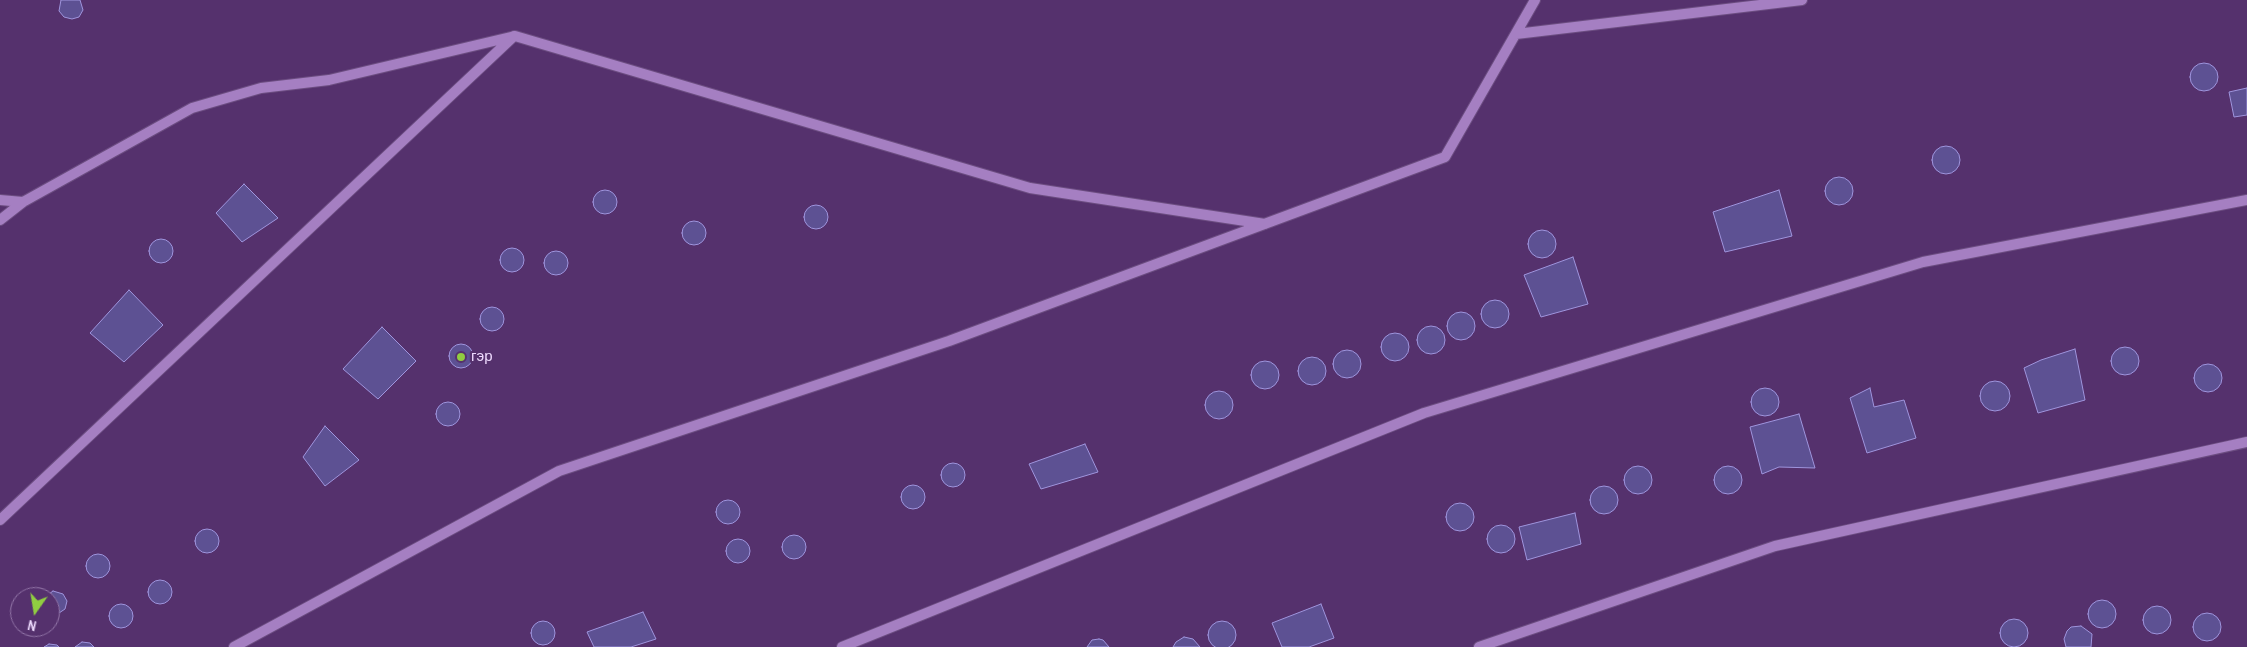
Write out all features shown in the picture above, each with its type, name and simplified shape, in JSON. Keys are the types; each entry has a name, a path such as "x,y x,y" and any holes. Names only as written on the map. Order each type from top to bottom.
{"street":[{"path":"234,647 559,471 949,341 1445,157 1535,0"},
{"path":"1516,34 1802,0"},
{"path":"0,220 24,202 192,108 261,88 329,80 515,36 1030,188 1266,224"},
{"path":"0,520 515,36"},
{"path":"0,200 24,202"},
{"path":"842,647 1424,413 1922,262 2247,200"},
{"path":"1479,647 1775,546 2247,442"}],"building":[{"path":"61,0 80,0 83,10 79,17 72,19 64,17 59,11"},
{"path":"2204,63 2214,67 2218,77 2214,87 2204,91 2194,87 2190,77 2194,67"},
{"path":"2247,88 2247,115 2234,117 2229,92"},
{"path":"1946,146 1956,150 1960,160 1956,170 1946,174 1936,170 1932,160 1936,150"},
{"path":"1839,177 1849,181 1853,191 1849,201 1839,205 1829,201 1825,191 1829,181"},
{"path":"244,184 278,218 242,242 216,213"},
{"path":"605,190 610,191 616,197 616,207 610,213 605,214 600,213 594,207 593,202 594,197 600,191"},
{"path":"1779,190 1792,236 1725,252 1713,212"},
{"path":"816,205 821,206 827,212 827,222 821,228 816,229 811,228 805,222 804,217 805,212 811,206"},
{"path":"694,221 699,222 705,228 705,238 699,244 694,245 689,244 683,238 682,233 683,228 689,222"},
{"path":"1542,230 1552,234 1556,244 1552,254 1542,258 1532,254 1528,244 1532,234"},
{"path":"161,239 166,240 172,246 172,256 166,262 161,263 156,262 150,256 149,251 150,246 156,240"},
{"path":"512,248 517,249 523,255 523,265 517,271 512,272 507,271 501,265 500,260 501,255 507,249"},
{"path":"556,251 561,252 567,258 567,268 561,274 556,275 551,274 545,268 544,263 545,258 551,252"},
{"path":"1573,257 1588,304 1541,317 1524,275"},
{"path":"129,290 163,325 124,362 90,333"},
{"path":"1495,300 1505,304 1509,314 1505,324 1495,328 1485,324 1481,314 1485,304"},
{"name":"гэр","path":"492,307 497,308 503,314 503,324 497,330 492,331 487,330 481,324 480,319 481,314 487,308"},
{"path":"1461,312 1471,316 1475,326 1471,336 1461,340 1451,336 1447,326 1451,316"},
{"path":"1431,326 1441,330 1445,340 1441,350 1431,354 1421,350 1417,340 1421,330"},
{"path":"382,327 416,361 378,399 343,369"},
{"path":"1395,333 1405,337 1409,347 1405,357 1395,361 1385,357 1381,347 1385,337"},
{"name":"гэр","path":"461,344 466,345 472,351 472,361 466,367 461,368 456,367 450,361 449,356 450,351 456,345"},
{"path":"2125,347 2135,351 2139,361 2135,371 2125,375 2115,371 2111,361 2115,351"},
{"path":"2075,349 2085,400 2038,413 2024,368 2041,360"},
{"path":"1347,350 1357,354 1361,364 1357,374 1347,378 1337,374 1333,364 1337,354"},
{"path":"1312,357 1322,361 1326,371 1322,381 1312,385 1302,381 1298,371 1302,361"},
{"path":"1265,361 1275,365 1279,375 1275,385 1265,389 1255,385 1251,375 1255,365"},
{"path":"2208,364 2218,368 2222,378 2218,388 2208,392 2198,388 2194,378 2198,368"},
{"path":"1995,381 2005,386 2010,396 2005,406 1995,411 1985,406 1980,396 1985,386"},
{"path":"1765,388 1775,392 1779,402 1775,412 1765,416 1755,412 1751,402 1755,392"},
{"path":"1870,388 1874,407 1904,400 1916,438 1867,453 1850,398"},
{"path":"1219,391 1229,395 1233,405 1229,415 1219,419 1209,415 1205,405 1209,395"},
{"name":"гэр","path":"448,402 453,403 459,409 459,419 453,425 448,426 443,425 437,419 436,414 437,409 443,403"},
{"path":"1799,414 1815,468 1779,467 1762,474 1750,427"},
{"path":"325,426 359,460 325,486 303,457"},
{"path":"1085,444 1098,472 1041,489 1029,464"},
{"path":"953,463 958,464 964,470 964,480 958,486 953,487 948,486 942,480 941,475 942,470 948,464"},
{"path":"1638,466 1648,470 1652,480 1648,490 1638,494 1628,490 1624,480 1628,470"},
{"path":"1728,466 1738,470 1742,480 1738,490 1728,494 1718,490 1714,480 1718,470"},
{"path":"913,485 918,486 924,492 924,502 918,508 913,509 908,508 902,502 901,497 902,492 908,486"},
{"path":"1604,486 1614,490 1618,500 1614,510 1604,514 1594,510 1590,500 1594,490"},
{"path":"728,500 733,501 739,507 739,517 733,523 728,524 723,523 717,517 716,512 717,507 723,501"},
{"path":"1460,503 1470,507 1474,517 1470,527 1460,531 1450,527 1446,517 1450,507"},
{"path":"1575,513 1581,544 1527,560 1519,527"},
{"path":"1501,525 1511,529 1515,539 1511,549 1501,553 1491,549 1487,539 1491,529"},
{"path":"207,529 212,530 218,536 218,546 212,552 207,553 202,552 196,546 195,541 196,536 202,530"},
{"path":"794,535 799,536 805,542 805,552 799,558 794,559 789,558 783,552 782,547 783,542 789,536"},
{"path":"738,539 743,540 749,546 749,556 743,562 738,563 733,562 727,556 726,551 727,546 733,540"},
{"path":"98,554 103,555 109,561 109,571 103,577 98,578 93,577 87,571 86,566 87,561 93,555"},
{"path":"160,580 165,581 171,587 171,597 165,603 160,604 155,603 149,597 148,592 149,587 155,581"},
{"path":"60,593 63,594 67,601 65,609 60,612"},
{"path":"2102,600 2112,604 2116,614 2112,624 2102,628 2092,624 2088,614 2092,604"},
{"path":"121,604 126,605 132,611 132,621 126,627 121,628 116,627 110,621 109,616 110,611 116,605"},
{"path":"1321,604 1334,638 1309,647 1282,647 1272,623"},
{"path":"2157,606 2167,610 2171,620 2167,630 2157,634 2147,630 2143,620 2147,610"},
{"path":"643,612 656,639 631,647 594,647 587,632"},
{"path":"2207,613 2217,617 2221,627 2217,637 2207,641 2197,637 2193,627 2197,617"},
{"path":"2014,619 2024,623 2028,633 2024,643 2014,647 2004,643 2000,633 2004,623"},
{"path":"543,621 548,622 554,628 554,638 548,644 543,645 538,644 532,638 531,633 532,628 538,622"},
{"path":"1222,621 1232,625 1236,635 1232,645 1222,649 1212,645 1208,635 1212,625"},
{"path":"2081,626 2092,634 2091,647 2066,647 2064,639 2067,631 2071,627"},
{"path":"1184,637 1193,639 1200,647 1173,647 1176,642"},
{"path":"1092,640 1103,640 1109,647 1087,647"},
{"path":"82,642 90,643 94,647 75,647"},
{"path":"49,644 57,645 59,647 44,647"}],"place":[{"name":"гэр","path":"461,357"}]}
